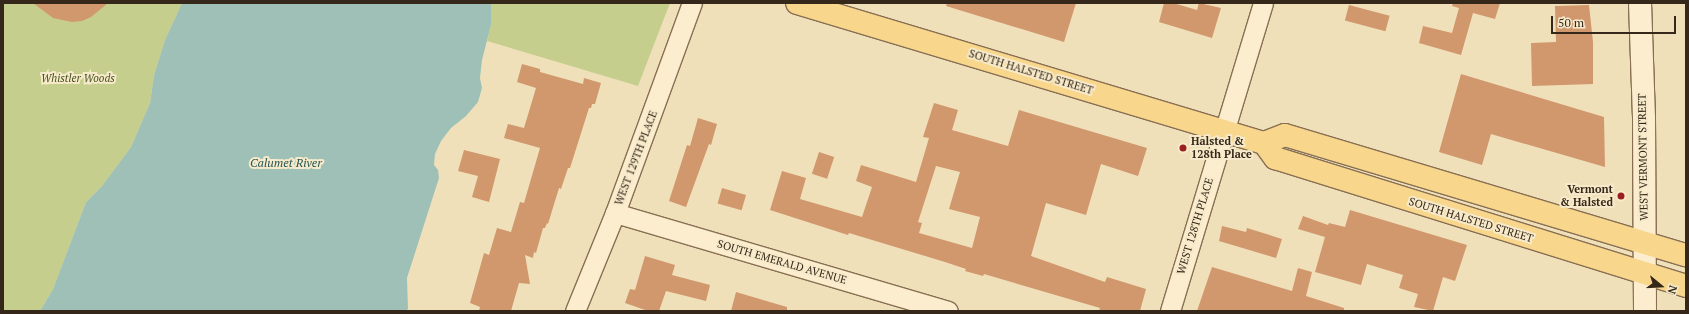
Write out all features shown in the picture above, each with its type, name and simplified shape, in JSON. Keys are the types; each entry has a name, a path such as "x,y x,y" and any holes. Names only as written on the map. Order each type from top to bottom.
{"main road":[{"name":"SOUTH HALSTED STREET","path":"797,3 1264,142 1275,158 1686,286"},
{"path":"1264,142 1285,135 1686,255"}],"street":[{"name":"WEST 129TH PLACE","path":"575,311 615,213 692,3"},
{"name":"WEST 128TH PLACE","path":"1170,311 1263,3"},
{"name":"WEST VERMONT STREET","path":"1640,3 1644,118 1645,311"},
{"name":"SOUTH EMERALD AVENUE","path":"615,213 948,311"}],"green space":[{"name":"Whistler Woods","path":"3,3 182,3 165,40 154,75 150,103 131,147 102,186 86,202 53,289 40,311 3,311"},
{"path":"491,3 670,3 638,86 487,41 491,25"}],"water":[{"name":"Calumet River","path":"182,3 491,3 491,25 482,60 480,78 482,88 478,102 466,116 451,128 441,141 435,154 434,165 438,170 439,178 407,278 408,309 405,311 40,311 53,289 86,202 102,186 131,147 150,103 154,75 165,40"}],"building":[{"path":"33,3 108,3 91,17 82,21 72,22 53,18"},
{"path":"947,3 1076,3 1064,42 946,6"},
{"path":"1164,3 1173,3 1197,10 1199,3 1221,8 1212,38 1159,22"},
{"path":"1453,3 1500,3 1495,19 1473,13 1461,55 1419,43 1423,26 1452,33 1459,8 1452,6"},
{"path":"1349,5 1390,16 1385,31 1345,20"},
{"path":"1589,5 1593,42 1593,84 1532,86 1531,43 1556,42 1555,6"},
{"path":"522,64 540,69 540,72 583,84 584,78 601,83 595,104 592,104 591,108 589,108 570,168 568,168 561,189 559,188 548,224 547,223 545,228 543,228 536,253 534,252 533,258 525,255 530,284 519,283 511,311 479,311 480,307 470,303 484,253 489,255 497,228 511,232 520,202 524,203 540,148 504,138 508,124 524,128 536,88 517,82"},
{"path":"1461,74 1604,117 1605,167 1491,134 1482,165 1439,152"},
{"path":"934,103 958,110 952,130 1008,146 1019,110 1147,148 1138,176 1101,164 1086,215 1046,203 1031,256 1105,282 1107,277 1146,289 1140,311 1099,311 1100,308 984,274 983,276 965,271 966,269 945,262 849,233 848,235 770,210 782,171 806,178 800,199 862,217 872,187 856,181 861,165 916,182 929,138 923,137","holes":["936,166 960,172 949,209 980,217 972,248 919,233 922,223 918,222"]},
{"path":"698,118 717,124 711,145 709,144 686,207 669,201 687,145 690,146"},
{"path":"464,150 500,159 489,202 472,197 478,176 458,171"},
{"path":"819,152 834,157 827,179 812,174"},
{"path":"722,188 746,195 742,210 718,203"},
{"path":"1350,210 1467,245 1455,281 1443,277 1433,311 1414,307 1418,294 1399,288 1403,275 1367,264 1361,285 1315,272 1325,237 1298,229 1303,216 1328,225 1329,223 1345,227"},
{"path":"1222,226 1246,232 1247,228 1282,239 1276,258 1219,241"},
{"path":"645,256 675,265 672,275 710,285 706,301 666,291 659,311 648,311 625,303 630,289 635,290"},
{"path":"1212,267 1292,291 1298,268 1312,272 1306,296 1344,308 1344,311 1197,311"},
{"path":"736,292 787,307 787,311 731,311"}],"place":[{"name":"Halsted & 128th Place","path":"1183,148"},
{"name":"Vermont & Halsted","path":"1621,196"}]}
